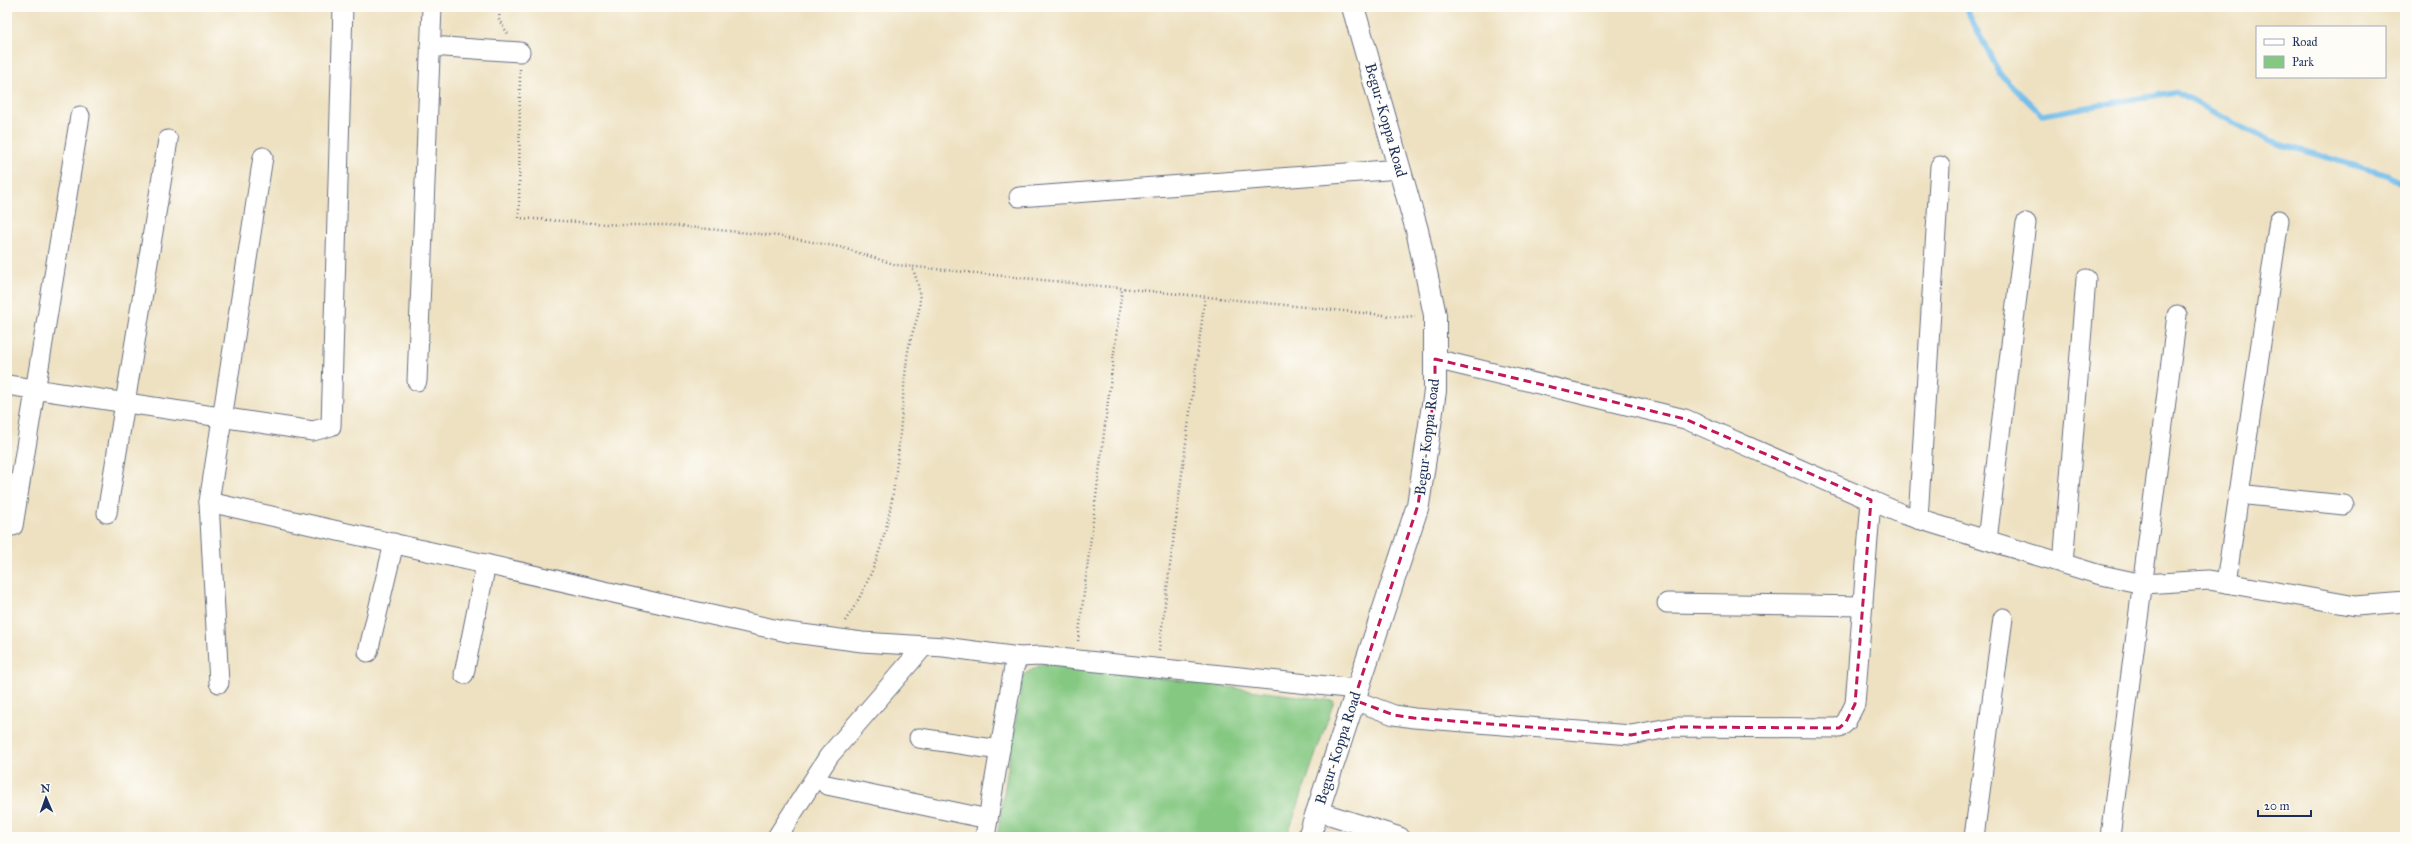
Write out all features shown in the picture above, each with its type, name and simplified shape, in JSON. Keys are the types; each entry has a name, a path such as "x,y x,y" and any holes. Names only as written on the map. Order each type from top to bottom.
{"main road":[{"name":"Begur-Koppa Road","path":"1309,837 1418,505 1435,391 1435,315 1417,230 1353,7"}],"street":[{"path":"7,385 313,431 331,426 343,7"},
{"path":"417,381 432,7"},
{"path":"430,46 520,52"},
{"path":"13,526 80,116"},
{"path":"107,513 168,140"},
{"path":"219,683 210,502 263,157"},
{"path":"1918,519 1940,166"},
{"path":"1019,197 1400,169"},
{"path":"2226,584 2279,220"},
{"path":"1987,540 2026,223"},
{"path":"2063,564 2086,279"},
{"path":"2110,837 2144,584 2177,315"},
{"path":"1435,359 1685,419 1918,519 2097,574 2144,584 2209,580 2356,606 2405,602"},
{"path":"2238,494 2344,505"},
{"path":"210,502 787,632 834,638 1156,668 1355,694 1394,715 1414,718 1631,735 1674,727 1838,728 1846,722 1855,704 1871,500"},
{"path":"368,652 394,543"},
{"path":"464,674 486,564"},
{"path":"1667,603 1863,606"},
{"path":"1974,837 2003,618"},
{"path":"777,837 829,756 924,646"},
{"path":"827,785 987,828 1014,667 1019,656"},
{"path":"919,738 1000,750"},
{"path":"1317,811 1400,837"}],"path":[{"path":"500,7 499,20 520,52 519,218 622,225 668,225 779,236 824,243 896,265 912,267 1402,317 1435,315"},
{"path":"834,638 855,607 873,573 887,526 898,472 908,356 920,314 920,286 912,267"},
{"path":"1076,660 1122,289"},
{"path":"1156,668 1205,297"}],"highlighted area":[{"path":"1435,359 1685,419 1871,500 1855,704 1846,722 1839,728 1674,727 1631,735 1414,718 1394,715 1354,700 1418,505 1435,391"}],"green space":[{"path":"1044,663 1334,701 1287,837 997,837 1023,675"}],"waterway":[{"path":"1965,7 2000,74 2042,115 2175,92 2269,141 2387,175 2405,185"}]}
